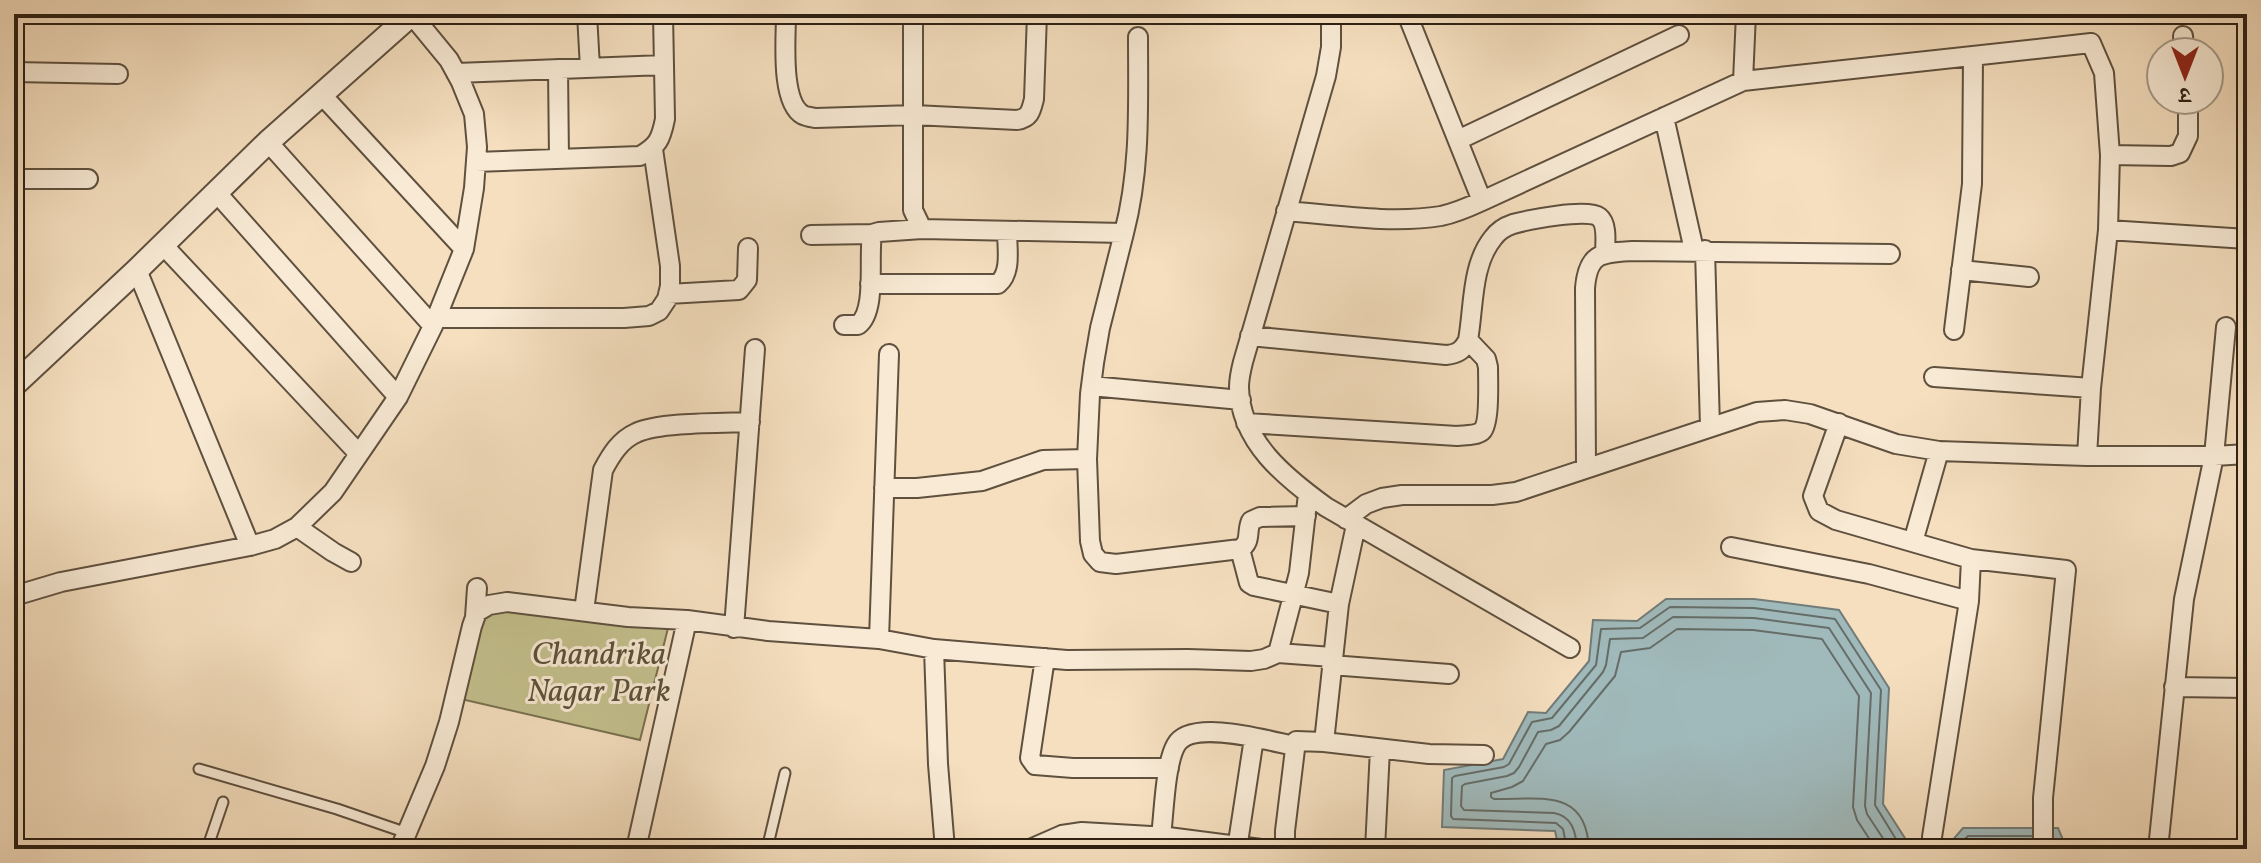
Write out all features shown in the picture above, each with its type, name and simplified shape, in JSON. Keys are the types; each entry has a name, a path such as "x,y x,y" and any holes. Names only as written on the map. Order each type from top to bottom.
{"street":[{"path":"14,385 268,142 412,14 449,60 474,114 476,162 464,249 435,322 398,397 333,492 297,527 275,539 61,582 14,596"},
{"path":"587,14 590,68"},
{"path":"476,162 640,156 653,149 662,135 665,119 663,14"},
{"path":"786,14 787,79 794,106 803,115 816,118 914,115 1017,120 1025,119 1031,113 1036,87 1037,14"},
{"path":"913,14 913,210 922,229"},
{"path":"1331,14 1331,47 1326,76 1250,336 1239,386 1246,423 1269,459 1308,494 1570,648"},
{"path":"1407,14 1482,201"},
{"path":"1743,81 1746,14"},
{"path":"1458,140 1679,35"},
{"path":"1138,37 1138,150 1133,200 1100,328 1091,386 1087,459 1093,554 1100,562 1116,564 1240,549 1249,538 1247,529 1251,521 1260,517 1306,516"},
{"path":"1286,211 1385,218 1443,215 1482,201 1743,81 2091,43 2104,73 2110,155 2108,230 2087,456"},
{"path":"1954,330 1972,184 1973,57"},
{"path":"456,73 664,65"},
{"path":"558,69 559,159"},
{"path":"14,72 118,74"},
{"path":"321,94 464,249"},
{"path":"2110,155 2171,156 2180,153 2188,136 2188,116"},
{"path":"1664,117 1700,250 1710,427"},
{"path":"268,142 435,322 636,317 659,311 668,294 670,266 653,149"},
{"path":"14,179 88,179"},
{"path":"216,192 398,397"},
{"path":"1250,336 1456,354 1468,340 1481,258 1503,228 1547,218 1591,214 1603,222 1605,254"},
{"path":"811,235 922,229 1124,233"},
{"path":"2108,230 2247,239"},
{"path":"870,284 998,284 1005,278 1007,268 1007,231"},
{"path":"844,325 858,325 866,318 872,234"},
{"path":"163,245 359,454"},
{"path":"668,294 739,290 747,280 748,248"},
{"path":"1586,467 1586,276 1597,256 1633,251 1700,250 1890,254"},
{"path":"137,270 250,546"},
{"path":"1961,270 2029,277"},
{"path":"2158,849 2184,599 2214,456 2226,327"},
{"path":"1246,423 1457,436 1479,433 1486,419 1488,367 1486,359 1468,340"},
{"path":"734,628 755,349"},
{"path":"879,639 889,354"},
{"path":"1934,377 2091,388"},
{"path":"1091,386 1241,400"},
{"path":"1324,742 1351,522 1366,504 1382,498 1516,492 1757,412 1785,410 1810,414 1896,444 1939,451 2087,456 2247,454"},
{"path":"584,611 603,470 610,455 637,432 658,427 750,422"},
{"path":"1839,423 1813,496 1819,511 1836,520 1971,559 2066,570 2043,798 2043,849"},
{"path":"1913,542 1939,451"},
{"path":"884,488 982,481 1043,460 1087,459"},
{"path":"1278,653 1299,573 1308,494"},
{"path":"297,527 351,562"},
{"path":"1731,547 1869,574 1969,601"},
{"path":"1240,549 1249,583 1254,586 1339,604"},
{"path":"1932,837 1969,601 1971,559"},
{"path":"404,841 435,766 449,722 475,617 477,588"},
{"path":"475,617 477,612 489,605 507,602 628,617 687,620 734,628 879,639 934,649 1045,658 1251,661 1278,653 1449,674"},
{"path":"636,849 687,620"},
{"path":"934,649 945,849"},
{"path":"1045,658 1031,763 1050,768 1169,768"},
{"path":"2174,687 2247,688"},
{"path":"1161,836 1169,768 1177,743 1189,736 1222,732 1294,746"},
{"path":"1237,847 1254,738"},
{"path":"1285,849 1296,741 1429,754 1484,755"},
{"path":"1375,849 1380,749"},
{"path":"1030,849 1062,835 1082,832 1112,841 1161,836 1261,849"}],"lane":[{"path":"199,769 337,809 404,841"},
{"path":"767,849 785,773"},
{"path":"207,849 223,802"}],"green space":[{"name":"Chandrika Nagar Park","path":"502,607 668,628 640,740 461,699 482,617"}],"water":[{"path":"1666,599 1754,599 1839,610 1889,688 1883,804 1912,849 1559,849 1555,831 1442,827 1444,770 1503,759 1528,712 1546,713 1589,661 1593,620 1637,621"},
{"path":"1963,828 2058,828 2067,849 1945,849"}]}
